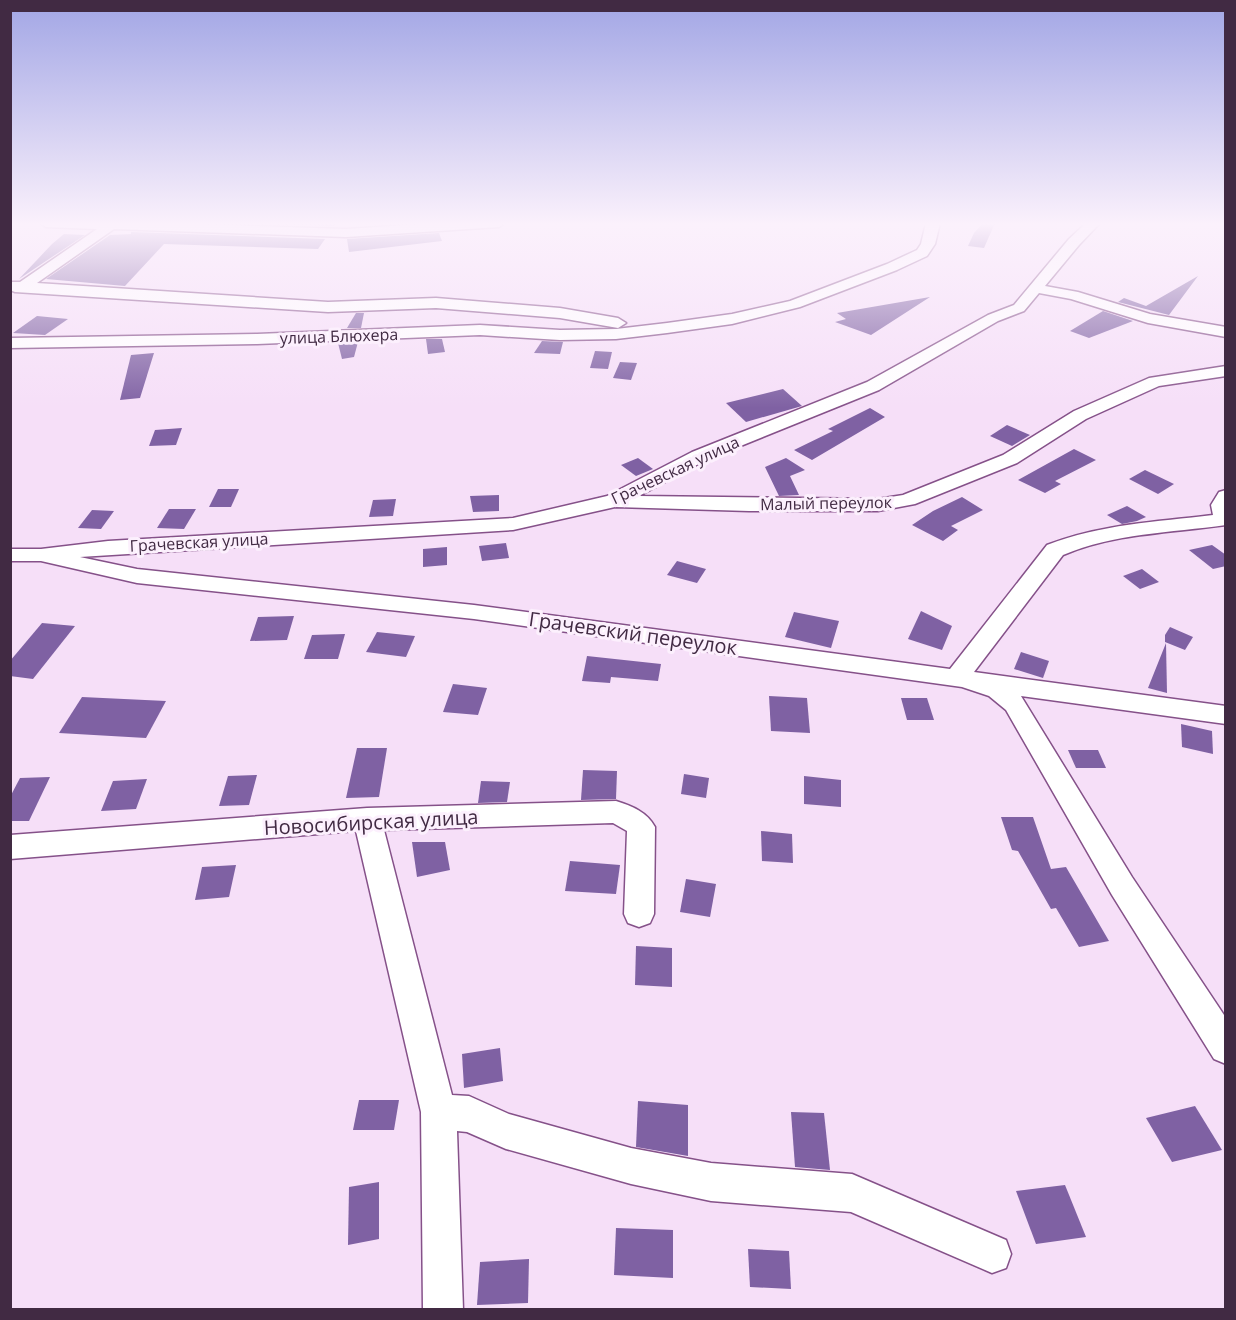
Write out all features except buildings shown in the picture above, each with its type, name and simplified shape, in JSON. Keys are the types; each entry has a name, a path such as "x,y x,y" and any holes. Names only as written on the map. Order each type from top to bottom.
{"street":[{"name":"улица Блюхера","path":"10,344 257,339 480,330 560,335 616,334 732,319 795,304 846,285"},
{"name":"Грачевская улица","path":"10,555 41,555 108,547 513,524 614,501 699,456 873,386 993,318 1019,308 1037,285"},
{"name":"улица Блюхера","path":"18,286 328,307 436,303 560,313 667,328"},
{"path":"10,296 18,286"},
{"path":"1034,288 1087,299 1148,318 1226,332"},
{"name":"Малый переулок","path":"614,501 749,505 878,505 908,500 1010,459 1080,415 1155,382 1226,371"},
{"path":"1225,511 1072,542 1055,550 957,677 998,690 1015,704 1122,886 1226,1048"},
{"name":"Грачевский переулок","path":"41,555 137,576 474,612 1226,715"},
{"name":"Новосибирская улица","path":"10,847 367,819 616,812 633,820 641,827 639,914"},
{"path":"367,819 439,1112 443,1310"},
{"path":"439,1112 469,1114 506,1131 632,1167 711,1182 852,1193 992,1254"}]}
